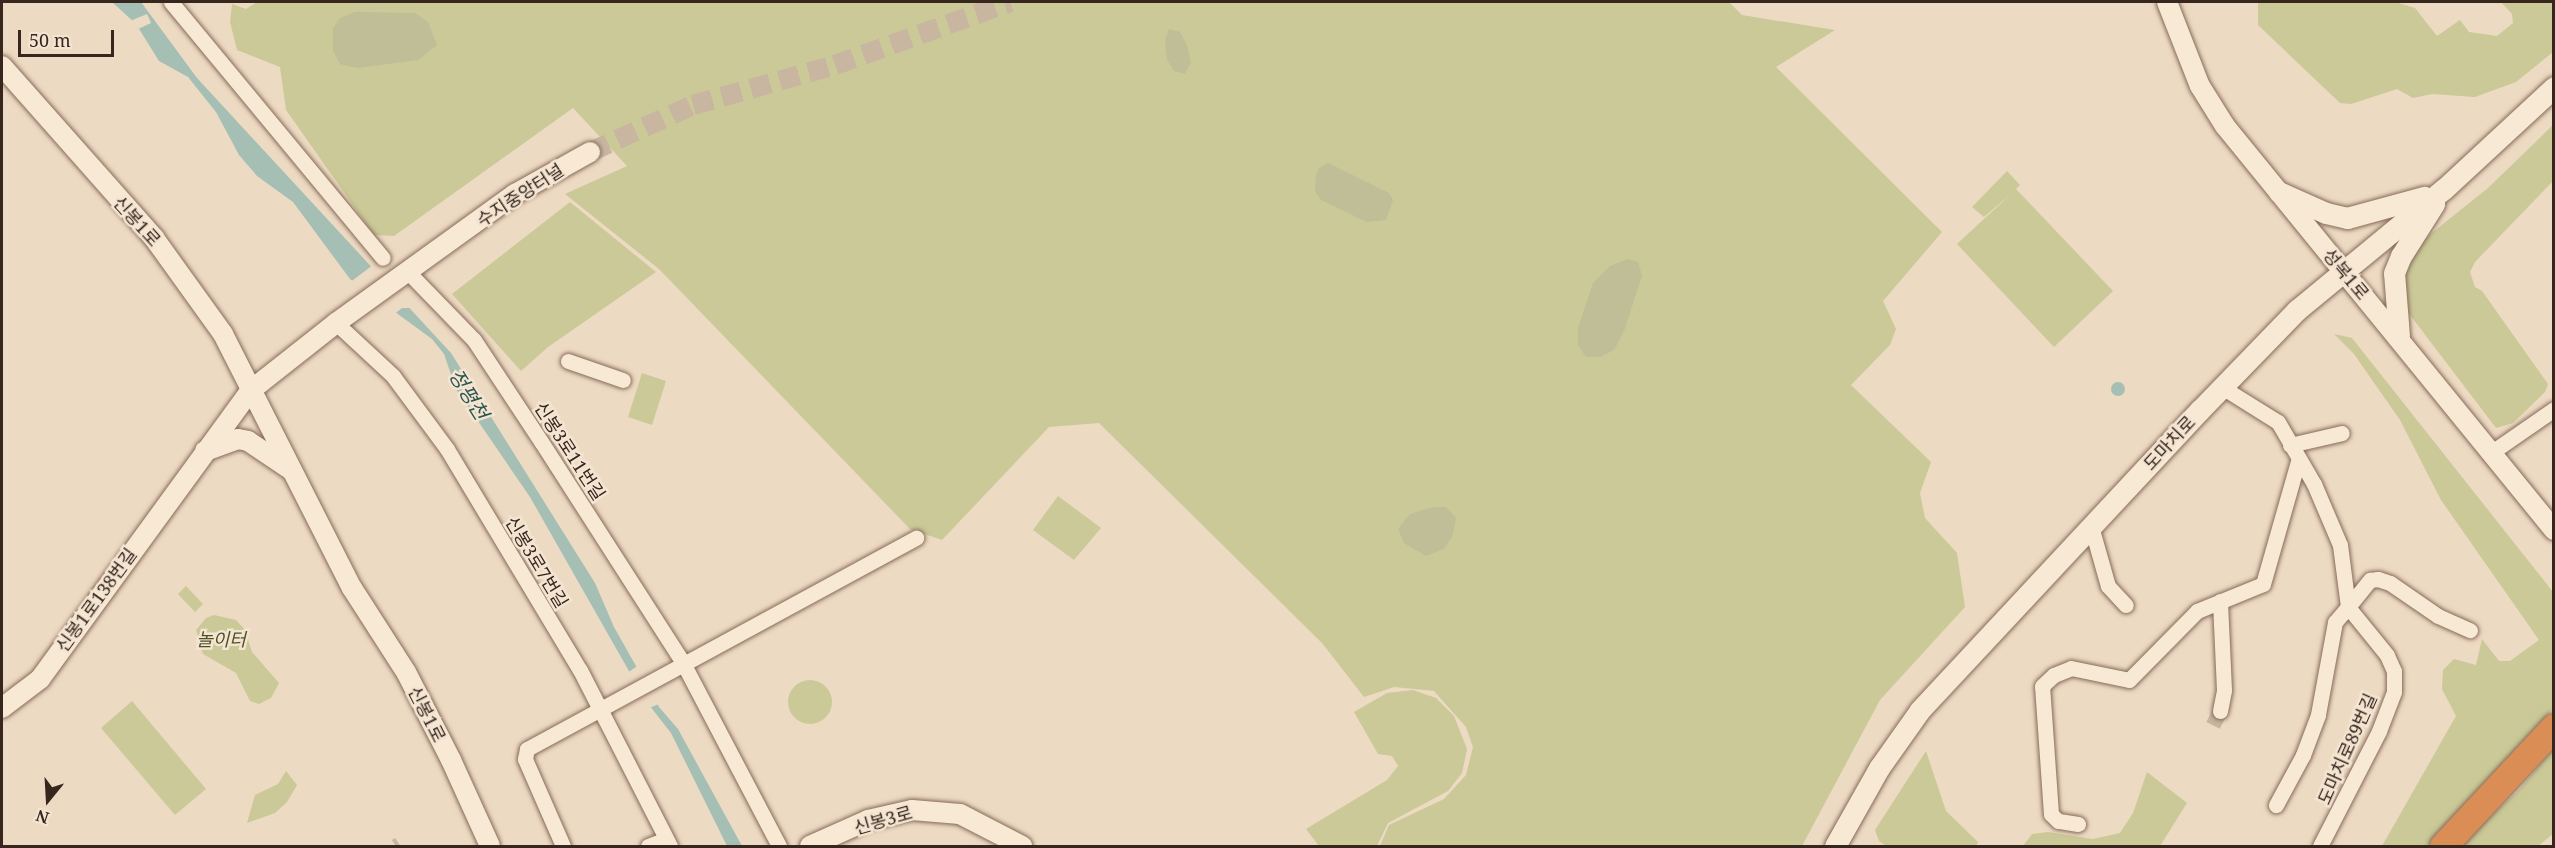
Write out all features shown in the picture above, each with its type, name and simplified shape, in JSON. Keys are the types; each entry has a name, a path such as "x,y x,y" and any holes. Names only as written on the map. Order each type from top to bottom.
{"highway":[{"path":"2443,846 2553,727"},
{"path":"2488,798 2553,741"}],"main road":[{"name":"도마치로","path":"1835,846 1879,768 1920,710 2091,526 2224,389 2269,338 2341,272 2444,189 2553,87"},
{"path":"2279,192 2326,213 2347,218 2398,206 2444,189"},
{"path":"2399,336 2394,273 2401,256 2444,189"}],"street":[{"path":"171,2 383,258"},
{"name":"성복1로","path":"2167,2 2200,86 2225,126 2341,272 2399,336 2553,530"},
{"name":"신봉1로","path":"2,66 154,238 223,334 352,588 405,672 490,846"},
{"name":"수지중앙터널","path":"405,276 515,194 590,152"},
{"path":"250,391 336,323 405,276"},
{"name":"신봉3로11번길","path":"405,276 438,300 488,360 683,663 779,846"},
{"name":"신봉3로7번길","path":"336,323 393,376 447,449 601,710 668,843"},
{"path":"568,361 623,380"},
{"path":"2224,389 2264,411 2278,422 2298,461 2314,484 2340,545 2348,607"},
{"name":"신봉1로138번길","path":"2,708 40,679 181,482 250,391"},
{"path":"2492,452 2553,409"},
{"path":"2290,445 2342,433"},
{"path":"205,451 238,439 249,441 291,470"},
{"path":"2078,824 2058,821 2051,814 2042,686 2054,675 2071,668 2129,680 2197,611 2258,586 2267,578 2298,461"},
{"path":"2091,526 2108,586 2126,605"},
{"path":"563,846 525,753 540,740 601,710 668,671 916,537"},
{"path":"2348,607 2370,580 2378,579 2390,583 2438,616 2470,630"},
{"path":"2220,601 2224,690 2220,711"},
{"name":"도마치로89번길","path":"2276,805 2303,755 2318,715 2335,622 2348,607 2387,655 2394,671 2394,692 2374,741 2320,846"},
{"name":"신봉3로","path":"810,846 868,820 912,810 960,814 1022,846"},
{"path":"648,846 668,843"}],"green space":[{"path":"257,2 1729,2 1742,15 1835,30 1776,67 1942,232 1883,301 1896,329 1890,345 1851,385 1931,462 1920,493 1925,518 1957,553 1965,607 1880,700 1802,846 1380,846 1389,825 1444,799 1466,775 1473,747 1466,727 1434,691 1394,687 1364,697 1322,643 1099,423 1049,427 942,540 910,529 659,269 565,194 627,166 573,108 394,236 374,235 286,110 280,67 237,50 230,22 232,4 246,9"},
{"path":"2258,2 2395,2 2415,8 2437,36 2460,20 2469,32 2497,36 2513,23 2512,14 2501,2 2553,2 2553,52 2516,82 2475,97 2432,94 2413,98 2397,89 2351,104 2340,103 2258,25"},
{"path":"355,12 415,13 428,22 437,45 418,60 357,68 340,64 333,51 333,28 340,18"},
{"path":"1169,29 1180,32 1187,45 1191,62 1185,74 1174,71 1167,59 1165,40"},
{"path":"2553,125 2553,181 2475,262 2470,272 2475,287 2482,291 2548,384 2545,392 2513,423 2496,428 2404,307 2403,284 2408,259 2423,240 2488,188"},
{"path":"1328,163 1389,193 1393,200 1386,220 1367,222 1321,200 1315,191 1316,176 1319,168"},
{"path":"2007,171 2020,185 2016,189 2113,291 2054,347 1957,244 2012,193 1984,217 1972,207"},
{"path":"570,202 656,272 548,347 521,371 452,294"},
{"path":"1628,259 1638,262 1642,276 1624,331 1614,350 1600,357 1586,357 1578,345 1578,328 1593,283 1610,266"},
{"path":"2334,334 2352,338 2553,592 2553,709 2427,846 2382,846 2456,716 2442,689 2443,670 2454,659 2476,665 2482,639 2499,661 2510,661 2539,640 2441,500 2400,420 2354,354"},
{"path":"642,373 666,381 652,425 628,417"},
{"path":"1058,496 1101,528 1074,560 1033,530"},
{"path":"1433,507 1446,507 1456,518 1452,537 1444,549 1426,556 1404,543 1398,529 1410,514"},
{"path":"186,586 203,604 195,612 178,594"},
{"name":"놀이터","path":"214,615 236,620 245,630 252,652 279,683 271,698 259,704 250,701 236,673 203,654 196,630 206,618"},
{"path":"810,680 825,687 832,702 825,717 810,724 795,717 788,702 795,687"},
{"path":"1413,690 1436,698 1454,716 1467,749 1462,773 1448,791 1388,823 1377,846 1319,846 1306,829 1387,780 1398,766 1392,756 1378,754 1354,712 1387,693"},
{"path":"132,701 206,789 175,815 101,728"},
{"path":"2553,749 2553,834 2538,846 2458,846 2518,791"},
{"path":"1926,751 1946,811 1978,842 1976,846 1886,846 1879,841 1875,830"},
{"path":"286,771 297,785 287,802 275,813 247,823 255,795 278,784"},
{"path":"2147,772 2187,803 2160,846 2023,846 2032,834 2048,832 2093,839 2120,833 2133,813"}],"water":[{"name":"정평천","path":"112,2 141,2 197,78 451,353 595,583 614,627 659,707 678,729 742,846 727,846 671,733 646,701 530,497 456,389 444,354 432,339 350,279 293,202 257,176 239,155 216,112 188,77 159,61 136,24"},
{"path":"2115,382 2121,382 2125,389 2121,396 2115,396 2111,392 2111,386"}],"pier":[{"path":"147,14 151,23 136,30 130,21"},
{"path":"373,265 417,308 402,308 392,316 349,283"},
{"path":"639,665 661,703 647,709 627,673"}],"tunnel":[{"path":"590,152 693,105 835,65 1010,2"},
{"path":"2213,725 2220,711"}]}
